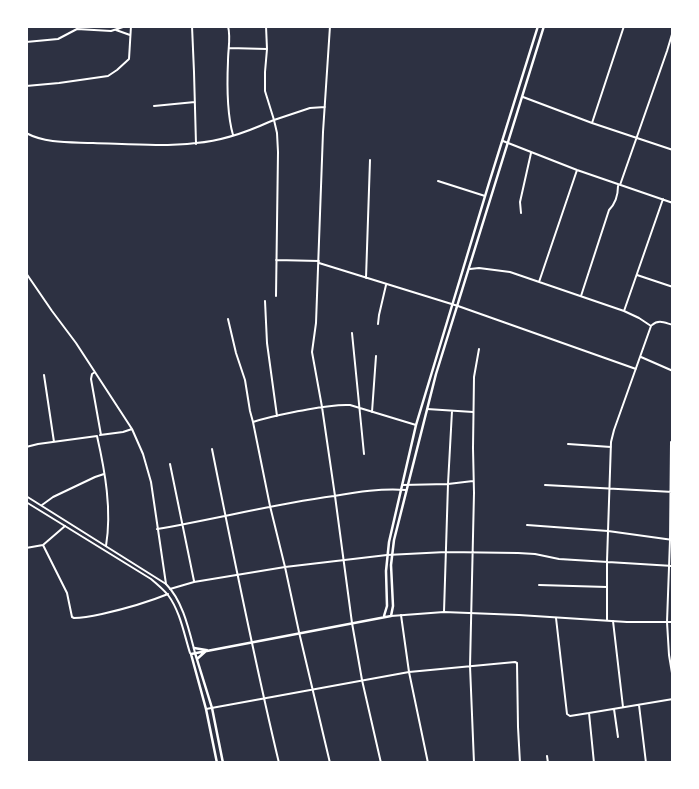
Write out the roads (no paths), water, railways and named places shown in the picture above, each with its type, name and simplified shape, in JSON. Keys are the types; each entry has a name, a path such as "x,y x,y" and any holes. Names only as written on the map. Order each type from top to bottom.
{"main road":[{"path":"384,616 387,606 388,542 416,425 538,26"},
{"path":"218,763 206,709 190,654 391,616 394,604 392,555 398,519 436,374 544,26"},
{"path":"194,648 208,650"},
{"path":"197,660 208,650"},
{"path":"195,653 212,708 223,763"}],"street":[{"path":"26,42 58,39 77,29 102,31 116,30 126,26"},
{"path":"26,86 111,75 129,59 130,26"},
{"path":"192,26 196,144"},
{"path":"228,26 230,34 227,59 228,102 233,135"},
{"path":"266,26 266,91 276,126 278,152 276,296"},
{"path":"330,26 316,323 312,352 322,407 352,623 380,763"},
{"path":"592,123 624,26"},
{"path":"116,30 131,35"},
{"path":"582,296 609,210 614,206 618,195 619,185 673,32"},
{"path":"229,48 267,49"},
{"path":"667,51 673,53"},
{"path":"523,97 592,123 673,150"},
{"path":"154,106 195,102"},
{"path":"26,133 41,139 65,142 144,145 196,144 233,135 310,108 325,107"},
{"path":"503,141 577,170 673,203"},
{"path":"521,213 520,202 531,153"},
{"path":"366,278 370,160"},
{"path":"539,282 577,170"},
{"path":"438,181 485,196"},
{"path":"624,311 662,199"},
{"path":"276,260 319,262 453,304 636,369"},
{"path":"470,269 502,270 624,311 651,326"},
{"path":"26,273 96,372 132,429 147,466 166,584"},
{"path":"637,275 673,287"},
{"path":"378,324 386,284"},
{"path":"265,301 267,343 277,416"},
{"path":"228,319 244,380 270,506 330,763"},
{"path":"607,620 611,447 614,430 651,326 655,322 660,321 673,325"},
{"path":"352,334 364,454"},
{"path":"474,763 470,666 473,412 474,377 479,349"},
{"path":"372,412 376,356"},
{"path":"641,357 673,370"},
{"path":"96,372 92,374 91,379 101,435"},
{"path":"44,375 54,442"},
{"path":"253,422 322,407 342,405 359,408 416,425"},
{"path":"427,409 473,412"},
{"path":"444,612 452,411"},
{"path":"26,446 123,432 132,429"},
{"path":"97,436 107,501 108,532 106,546"},
{"path":"671,442 672,540 667,622 673,679"},
{"path":"568,444 611,447"},
{"path":"212,449 237,576 279,763"},
{"path":"170,464 194,582"},
{"path":"41,506 53,497 104,474"},
{"path":"402,486 473,481"},
{"path":"545,485 672,492"},
{"path":"157,529 270,506 358,492 406,490"},
{"path":"26,496 166,584 175,595 184,615 195,653"},
{"path":"26,502 160,586 168,594 178,615 190,654"},
{"path":"527,525 608,531 672,540"},
{"path":"26,548 43,545 65,526"},
{"path":"43,545 67,593 72,617 74,618 108,613 151,601 168,594"},
{"path":"170,589 194,582 285,567 387,555 446,552 535,554 560,559 671,566"},
{"path":"540,586 607,587"},
{"path":"391,616 444,612 613,621 673,622"},
{"path":"401,615 409,672 428,763"},
{"path":"556,617 568,716 673,699"},
{"path":"613,621 623,707"},
{"path":"206,709 409,672 517,662 520,763"},
{"path":"639,704 646,763"},
{"path":"614,709 618,737"},
{"path":"589,713 594,763"},
{"path":"547,756 548,763"}]}
